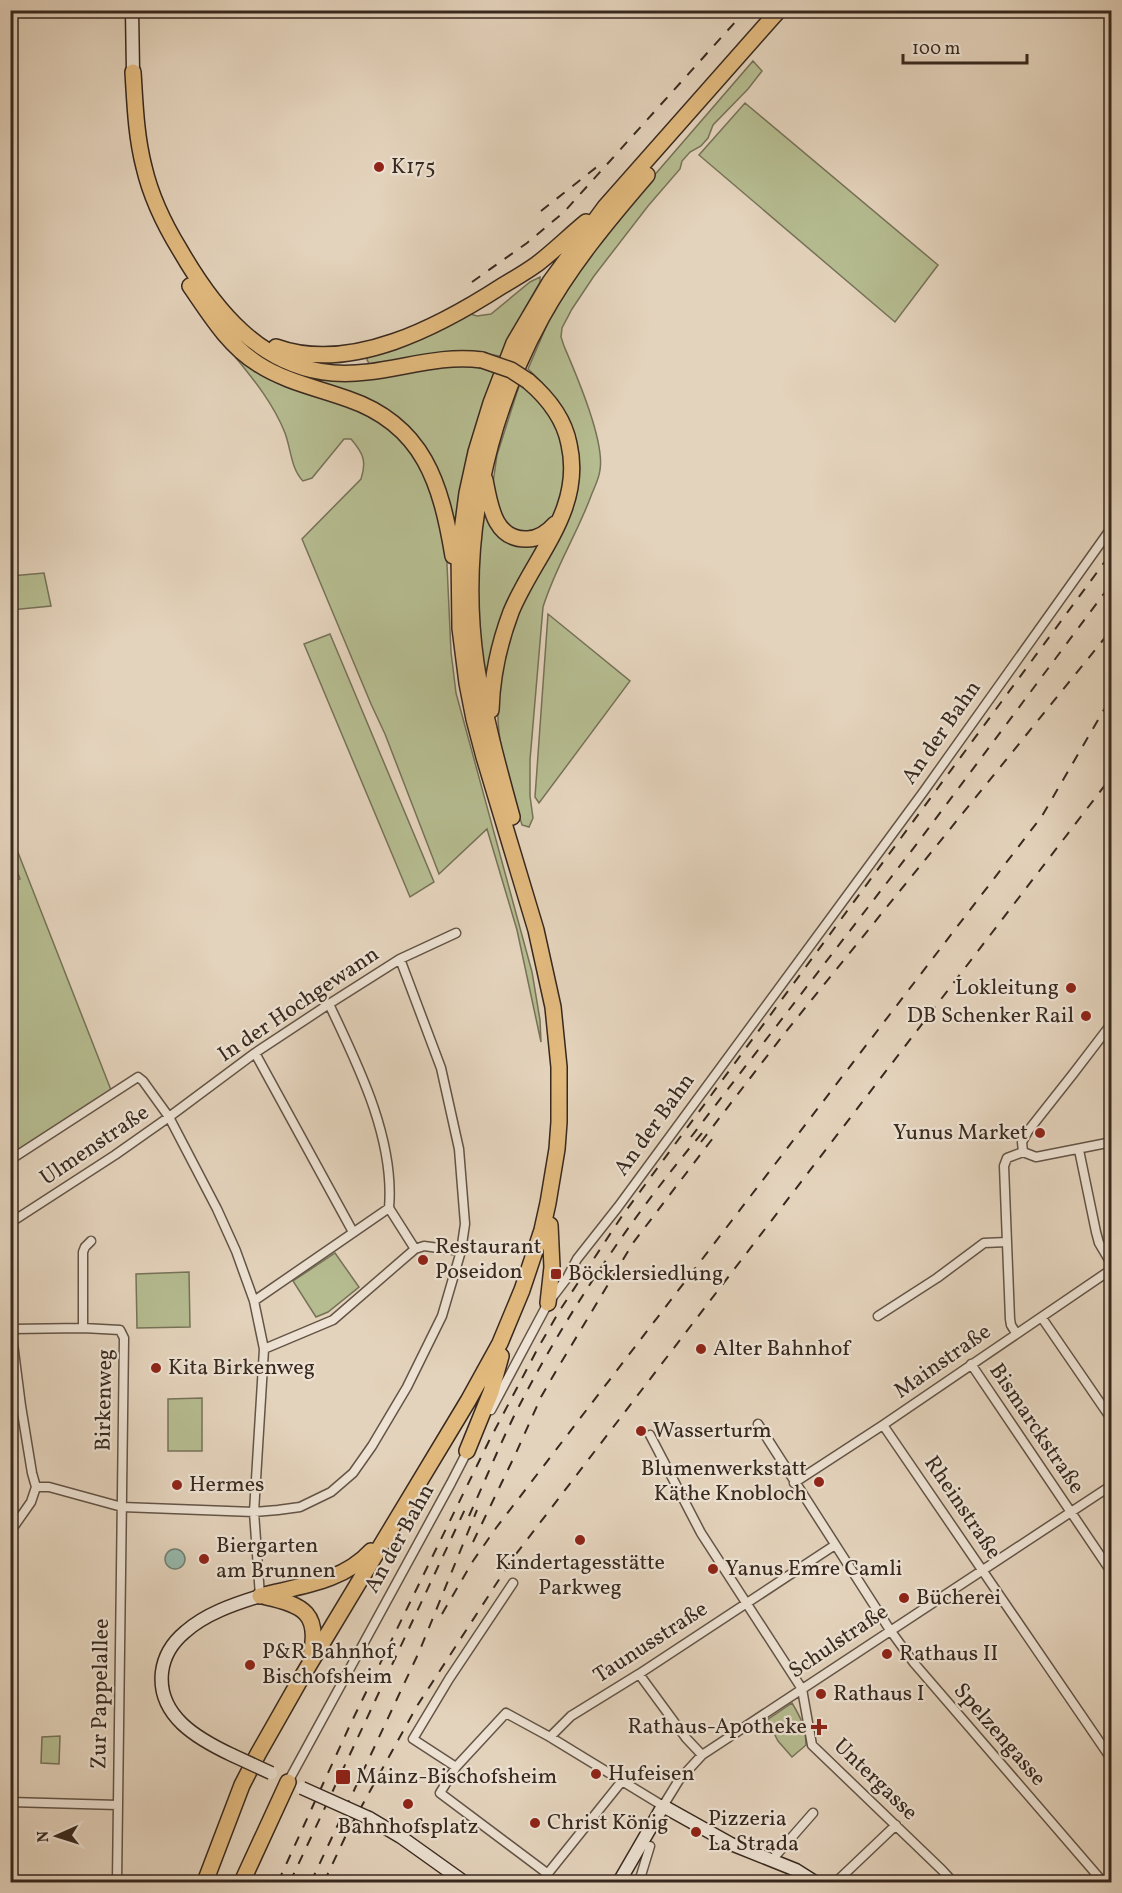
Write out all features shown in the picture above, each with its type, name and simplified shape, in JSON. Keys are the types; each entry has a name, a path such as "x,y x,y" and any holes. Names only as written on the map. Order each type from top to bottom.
{"highway":[{"path":"204,1882 242,1785 300,1680 468,1401 500,1343 522,1290 548,1203 559,1122 557,1038 549,987 536,930 474,719 463,652 459,586 462,523 476,452 514,343 550,282 605,207 779,10"},
{"path":"212,1882 231,1832 266,1757 300,1696 481,1394 501,1356 529,1293 550,1226 560,1182 566,1134 567,1083 565,1035 561,1009 544,927 490,734 476,661 471,600 474,539 484,473 497,422 513,377 543,316 562,285 636,188 791,10"},
{"path":"128,72 144,168 173,252 190,286 214,322 249,358 271,372 372,409 389,421 414,445 429,468 442,500 459,586"},
{"path":"237,327 273,346 309,355 345,353 388,343 439,323 477,302 536,264 605,207"},
{"path":"162,220 204,290 237,327 259,346 285,360 308,369 358,373 441,359 482,360 511,370 528,381 553,407 565,429 572,476 564,512 520,594 505,631 494,674 490,734"},
{"path":"484,473 493,515 497,523 514,538 526,539 540,536 551,529 564,512"},
{"path":"548,1303 552,1267 550,1226"},
{"path":"467,1451 501,1356"},
{"path":"260,1596 340,1575 363,1559 391,1528"},
{"path":"260,1596 285,1601 300,1607 312,1622 314,1642 311,1656 300,1680"},
{"path":"242,1882 295,1785"}],"street":[{"path":"128,72 132,10"},
{"name":"An der Bahn","path":"295,1785 467,1451 548,1303 567,1278 577,1259 618,1207 924,790 1112,527"},
{"name":"In der Hochgewann","path":"169,1118 255,1053 330,1004 399,960 456,933"},
{"path":"36,1487 50,1487 122,1507 254,1512 300,1507 316,1501 342,1484 353,1473 372,1446 407,1387 442,1316 461,1251 465,1224 456,1138 441,1068 399,960"},
{"path":"330,1004 355,1059 378,1119 390,1193 389,1208 415,1249"},
{"path":"1023,1152 1022,1142 1028,1131 1112,1023"},
{"path":"255,1053 353,1232"},
{"path":"10,1160 138,1077 169,1118 217,1209 236,1251 254,1300 264,1349 254,1512 260,1596 218,1612 184,1633 171,1647 165,1661 162,1683 165,1697 175,1717 198,1738 369,1818 401,1837 464,1882"},
{"name":"Ulmenstraße","path":"10,1223 169,1118"},
{"path":"1016,1333 1010,1319 1004,1166 1007,1158 1023,1152 1036,1157 1112,1142"},
{"path":"1079,1150 1099,1243 1112,1267"},
{"path":"254,1300 389,1208"},
{"path":"83,1328 83,1252 91,1241"},
{"path":"878,1316 937,1278 984,1243 1007,1242"},
{"path":"264,1349 333,1320 415,1249 424,1246 461,1251"},
{"name":"Mainstraße","path":"794,1483 1042,1317 1112,1267"},
{"path":"1042,1317 1112,1420"},
{"path":"10,1532 31,1502 36,1487 21,1406 11,1324"},
{"name":"Birkenweg","path":"11,1324 120,1330 124,1338 122,1507"},
{"name":"Bismarckstraße","path":"971,1364 1112,1573"},
{"path":"10,1407 21,1406"},
{"name":"Spelzengasse","path":"758,1424 794,1483 914,1663 1103,1882"},
{"name":"Rheinstraße","path":"883,1425 1112,1760"},
{"path":"650,1435 701,1533 802,1689"},
{"name":"Schulstraße","path":"663,1806 679,1780 702,1755 1112,1485"},
{"name":"Zur Pappelallee","path":"117,1882 122,1507"},
{"name":"Taunusstraße","path":"550,1737 571,1716 835,1545"},
{"path":"455,1768 413,1739 449,1679 513,1583"},
{"path":"639,1674 686,1738 702,1755"},
{"name":"Untergasse","path":"802,1689 812,1744 952,1882"},
{"path":"548,1874 440,1792 455,1768 506,1713 731,1844 796,1870 815,1882"},
{"path":"542,1882 622,1780"},
{"path":"10,1803 118,1805"},
{"path":"619,1882 663,1806"},
{"path":"771,1861 813,1813"},
{"path":"836,1882 896,1825"},
{"path":"639,1882 650,1846"}],"shaded area":[{"path":"753,61 762,71 713,125 708,138 701,146 690,152 682,161 680,169 594,276 562,328 561,337 594,425 600,470 598,480 543,607 530,760 530,796 533,818 529,827 522,825 505,766 499,735 498,699 504,655 519,608 566,519 579,483 577,446 572,429 554,397 528,369 555,306 614,222"},
{"path":"745,103 938,265 895,322 699,155"},
{"path":"540,277 540,282 524,310 505,357 482,353 370,365 367,360 368,354 467,313 477,316 491,314 530,282"},
{"path":"235,353 389,423 429,474 446,543 451,652 456,693 532,972 540,1020 541,1042 517,930 487,829 439,874 385,734 302,539 361,479 364,462 361,453 351,439 344,439 312,478 303,481 296,471 285,433 270,403 236,358"},
{"path":"462,363 497,372 456,550 451,509 439,474 419,443 315,381 321,377"},
{"path":"520,383 551,410 567,449 562,509 544,528 523,535 505,525 492,490 497,455"},
{"path":"485,497 506,538 548,534 526,575 487,689 477,606 479,542"},
{"path":"44,573 51,606 11,610 11,576"},
{"path":"548,614 630,681 539,803 535,797"},
{"path":"330,634 434,882 410,897 304,644"},
{"path":"10,832 111,1090 11,1157 10,884 20,879 11,856"},
{"path":"335,1253 359,1287 328,1312 316,1317 293,1281"},
{"path":"189,1272 190,1327 137,1328 136,1274"},
{"path":"202,1398 202,1451 168,1451 168,1399"},
{"path":"175,1549 182,1552 185,1559 182,1566 175,1569 168,1566 165,1559 168,1552"},
{"path":"792,1703 802,1723 806,1745 792,1757 778,1741 767,1720"},
{"path":"60,1736 59,1764 41,1763 42,1737"}],"railway":[{"path":"472,282 527,243 564,212 746,10"},
{"path":"541,211 598,166"},
{"path":"278,1882 350,1725 489,1441 560,1310 622,1216 1112,552"},
{"path":"691,1137 919,841 1112,583"},
{"path":"701,1142 784,1034 1112,629"},
{"path":"442,1614 473,1561 496,1528 1042,816 1112,696"},
{"path":"324,1882 348,1831 417,1706 513,1558 1112,776"},
{"path":"469,1516 514,1416 555,1341 624,1234 702,1133"},
{"path":"473,1542 541,1397 556,1371 633,1243 713,1138"},
{"path":"290,1882 467,1505"},
{"path":"311,1882 419,1652 477,1510"}],"place":[{"name":"K175","path":"379,167"},
{"name":"Lokleitung","path":"1071,988"},
{"name":"DB Schenker Rail","path":"1086,1016"},
{"name":"Yunus Market","path":"1040,1133"},
{"name":"Restaurant Poseidon","path":"423,1260"},
{"name":"Böcklersiedlung","path":"556,1274"},
{"name":"Alter Bahnhof","path":"701,1349"},
{"name":"Kita Birkenweg","path":"156,1368"},
{"name":"Wasserturm","path":"641,1431"},
{"name":"Blumenwerkstatt Käthe Knobloch","path":"819,1482"},
{"name":"Hermes","path":"177,1485"},
{"name":"Kindertagesstätte Parkweg","path":"580,1540"},
{"name":"Biergarten am Brunnen","path":"204,1559"},
{"name":"Yanus Emre Camli","path":"713,1569"},
{"name":"Bücherei","path":"904,1598"},
{"name":"Rathaus II","path":"887,1654"},
{"name":"P&R Bahnhof Bischofsheim","path":"250,1665"},
{"name":"Rathaus I","path":"821,1694"},
{"name":"Rathaus-Apotheke","path":"819,1727"},
{"name":"Hufeisen","path":"596,1774"},
{"name":"Mainz-Bischofsheim","path":"343,1777"},
{"name":"Bahnhofsplatz","path":"408,1804"},
{"name":"Christ König","path":"535,1823"},
{"name":"Pizzeria La Strada","path":"696,1832"}]}
